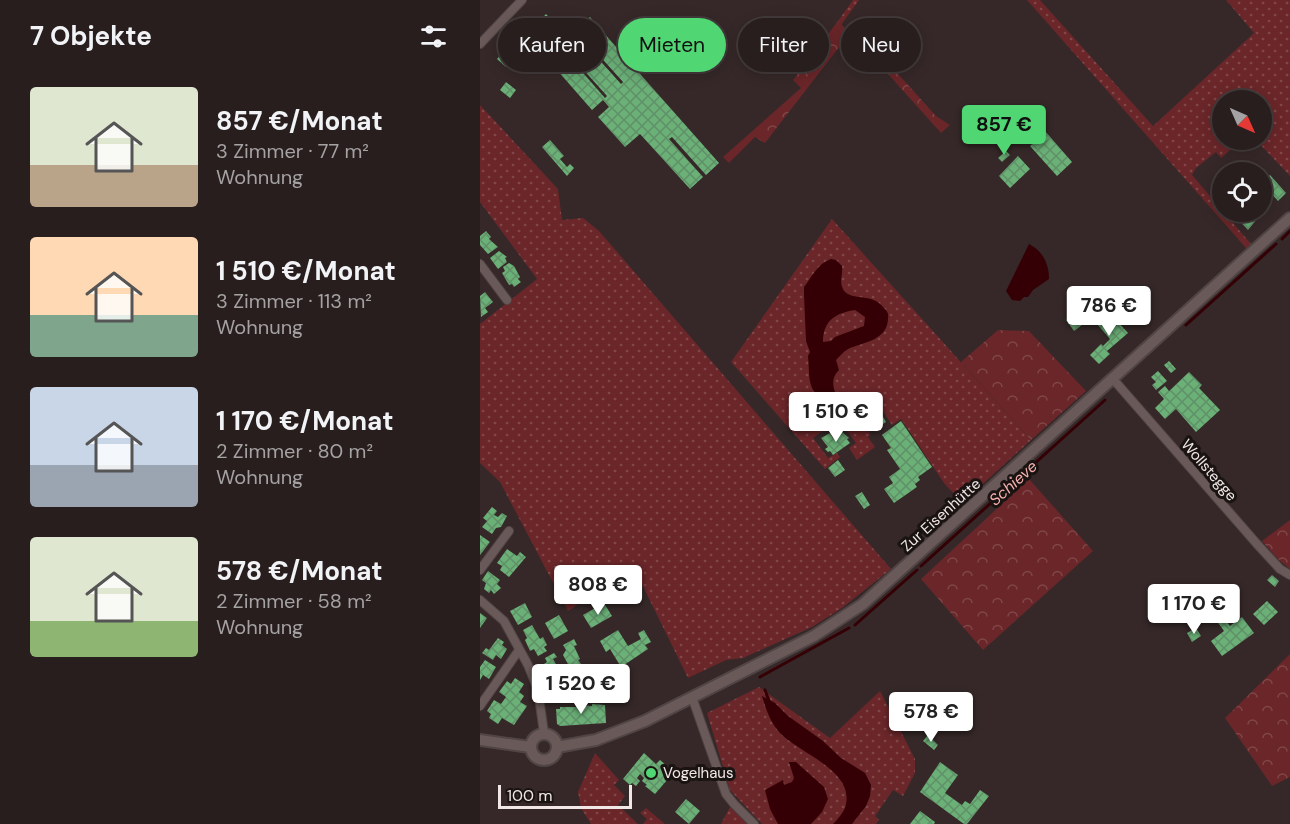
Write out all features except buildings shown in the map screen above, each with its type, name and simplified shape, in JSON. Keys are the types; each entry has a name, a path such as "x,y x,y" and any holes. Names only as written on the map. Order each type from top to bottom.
{"street":[{"path":"480,44 522,0"},
{"name":"Zur Eisenhütte","path":"480,740 530,747 534,757 544,760 553,757 557,747 596,740 621,731 814,636 863,604 1290,218"},
{"path":"480,264 507,300"},
{"name":"Wollstegge","path":"1113,379 1257,544 1280,569 1290,575"},
{"path":"480,570 509,531"},
{"path":"480,600 504,621 519,650 538,690 544,733"},
{"path":"480,706 519,650"},
{"path":"692,697 726,794 754,824"},
{"path":"530,747 534,737 544,733 554,737 557,747"}],"green space":[{"path":"853,0 859,0 846,18 841,18 841,25 838,21"},
{"path":"1027,0 1040,0 1153,126 1254,33 1226,0 1290,0 1290,176 1265,150 1272,150 1272,90 1212,90 1212,150 1230,150 1221,158 1216,152 1196,168 1192,175 1212,198 1212,209"},
{"path":"838,21 841,24 841,45 829,60 829,33"},
{"path":"799,72 820,72 765,143 755,137 729,163 723,157 801,88 793,80"},
{"path":"886,72 896,72 936,116 950,125 941,133"},
{"path":"480,105 558,189 562,220 583,218 599,231 891,569 842,608 812,627 743,658 726,660 688,678 634,568 568,611 500,482 480,463 480,324 537,279 480,202"},
{"path":"832,219 1031,440 962,503 944,483 901,419 892,425 874,398 856,413 871,435 868,437 875,447 857,460 849,448 856,443 839,419 813,438 828,458 837,453 840,457 825,469 731,362"},
{"path":"1223,222 1232,222 1251,244 1246,248"},
{"path":"998,330 1029,331 1086,391 1031,440 961,362"},
{"path":"1029,479 1093,551 983,650 921,579"},
{"path":"1290,520 1290,569 1262,541"},
{"path":"1290,654 1290,777 1272,786 1225,718"},
{"path":"759,687 830,738 880,691 915,759 915,773 903,796 893,790 875,816 879,820 876,824 762,824 730,790 707,713"},
{"path":"595,753 619,780 614,785 625,796 618,805 638,824 591,824 581,808 578,792"},
{"path":"730,807 747,824 721,824"},
{"path":"646,808 665,824 643,824 647,819 640,813"}],"shaded area":[{"path":"1029,244 1044,258 1049,279 1033,290 1028,297 1020,301 1012,300 1006,291"},
{"path":"836,260 842,266 841,284 846,293 878,302 888,315 884,332 868,342 848,349 836,360 839,370 833,384 838,397 836,403 829,404 823,403 823,398 811,386 804,295 804,287 818,267 826,261","holes":["855,310 865,317 864,326 835,337 831,341 823,342 828,323 842,313"]},
{"path":"762,696 775,703 841,758 865,773 871,785 870,796 866,806 852,824 833,824 843,812 846,804 846,792 841,781 823,763 780,733 771,720"},
{"path":"789,762 796,762 824,787 828,799 822,812 811,824 778,824 770,809 765,790 783,780 784,785 792,782 794,778"}],"waterway":[{"name":"Schieve","path":"1282,239 1290,231"},
{"name":"Schieve","path":"1186,325 1276,244"},
{"name":"Schieve","path":"921,566 1105,400"},
{"name":"Schieve","path":"855,625 917,570"},
{"name":"Schieve","path":"760,677 849,628"},
{"name":"Schieve","path":"765,690 769,701"}],"place":[{"name":"Vogelhaus","path":"651,773"}]}
